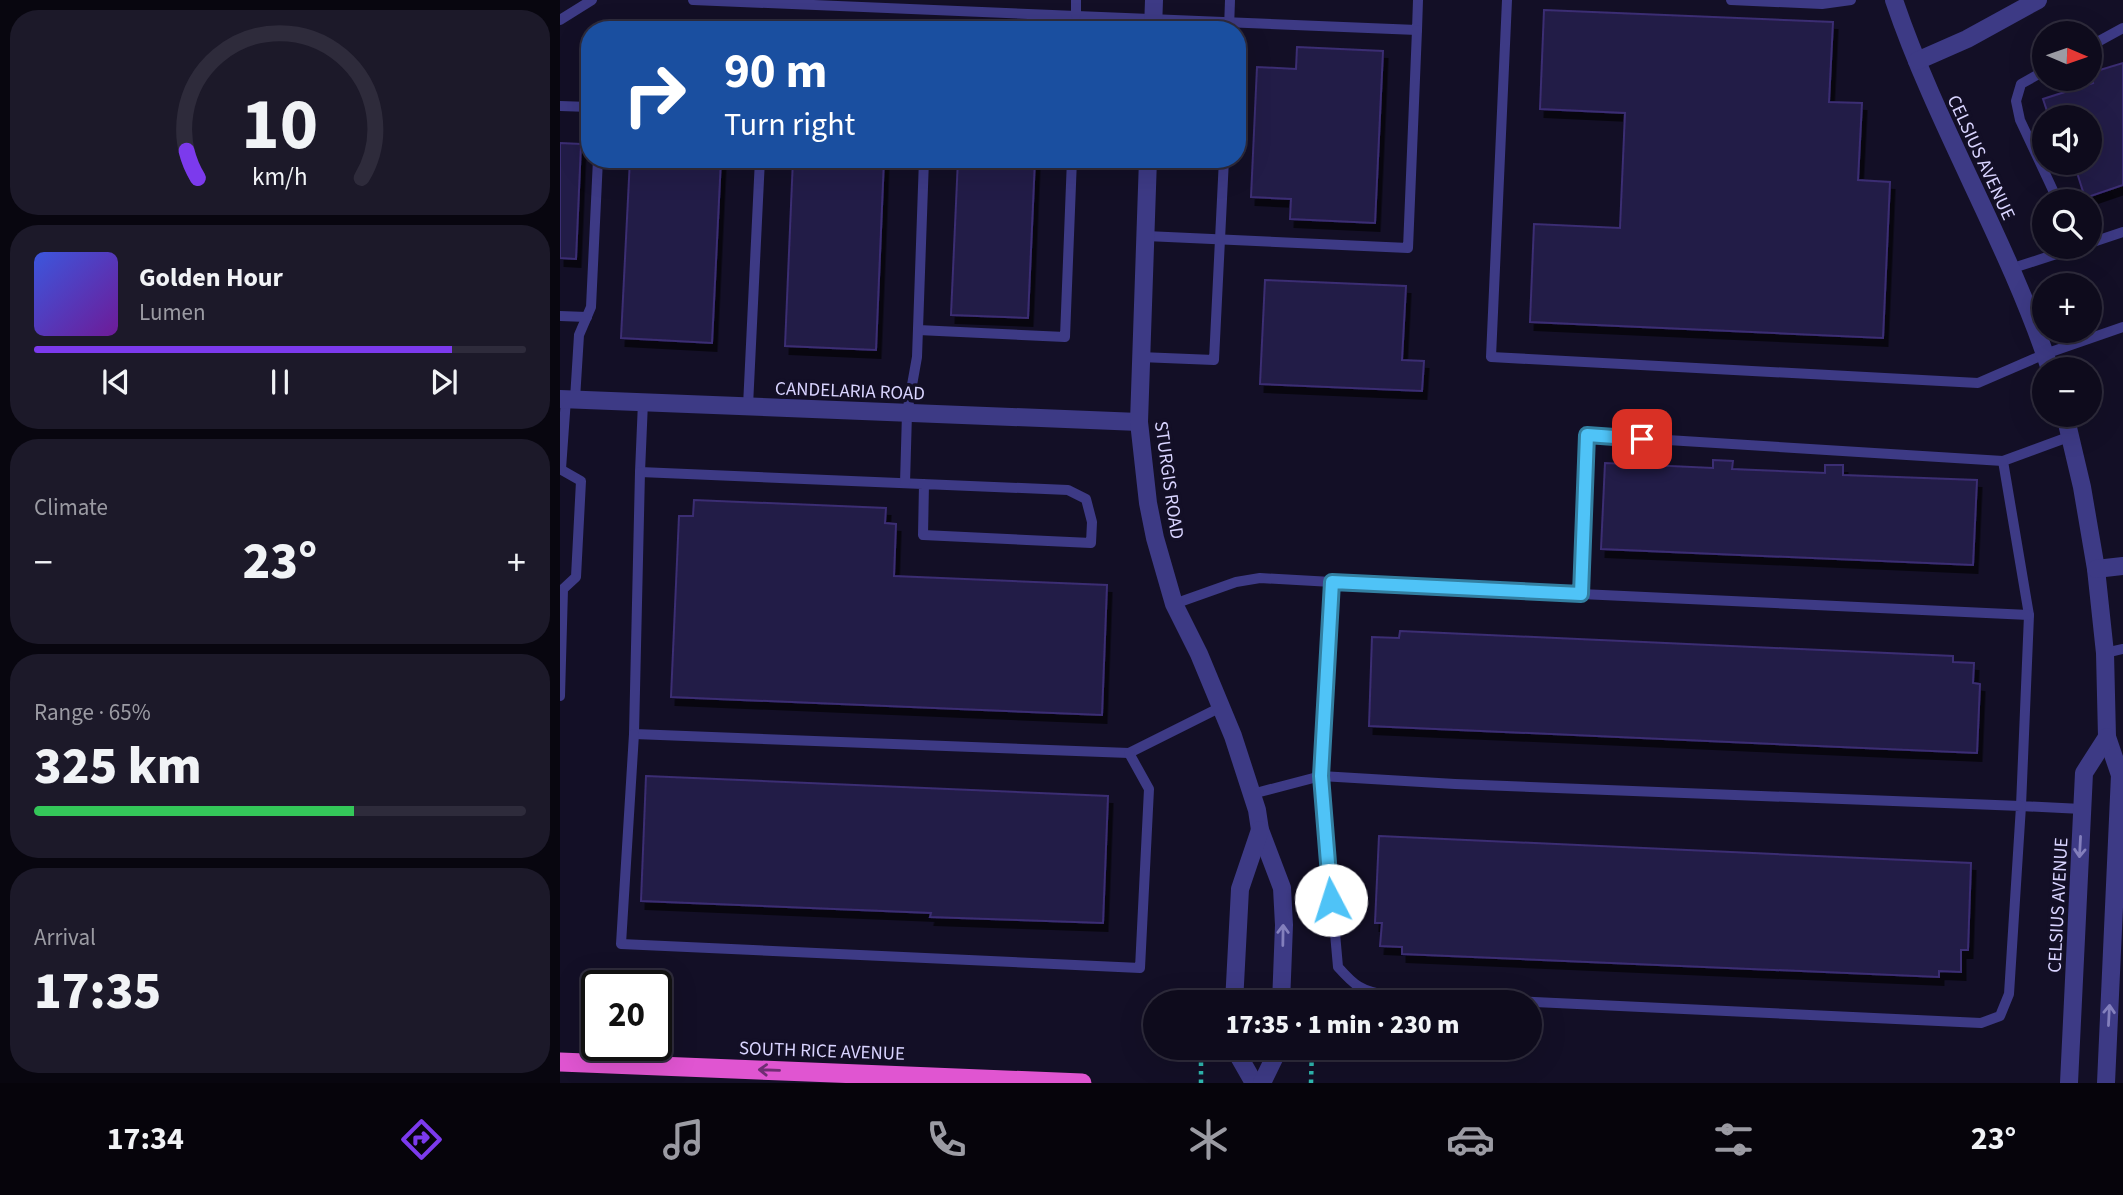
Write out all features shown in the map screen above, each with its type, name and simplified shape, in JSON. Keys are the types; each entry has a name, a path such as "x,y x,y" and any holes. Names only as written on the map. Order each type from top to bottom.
{"highway":[{"name":"SOUTH RICE AVENUE","path":"560,1062 1082,1083"}],"street":[{"path":"1153,21 1154,0"},
{"name":"CELSIUS AVENUE","path":"1894,0 1939,115 2010,269 2045,357"},
{"path":"1917,61 1968,39 2038,0"},
{"name":"STURGIS ROAD","path":"1148,168 1139,422 1147,503 1154,538 1174,604 1222,707 1252,794 1260,830 1282,888 1284,925 1282,990"},
{"name":"CANDELARIA ROAD","path":"567,399 1139,422"},
{"path":"2068,427 2114,651 2107,737 2120,775 2106,1083"},
{"path":"2096,569 2123,566"},
{"name":"CELSIUS AVENUE","path":"2070,1083 2084,774 2107,737"},
{"path":"1235,990 1240,889 1260,830"},
{"path":"1241,1060 1254,1083"},
{"path":"1262,1083 1273,1060"}],"lane":[{"path":"560,20 592,0"},
{"path":"693,0 1076,15 1122,21"},
{"path":"1076,0 1076,15"},
{"path":"1229,21 1230,0"},
{"path":"1146,236 1408,248 1418,0"},
{"path":"1507,0 1491,357 1978,383 2032,366"},
{"path":"1731,0 1822,4 1850,0"},
{"path":"1246,27 1417,30"},
{"path":"2102,39 2123,28"},
{"path":"2032,78 2021,84 2016,101 2020,120 2052,189"},
{"path":"560,106 581,107"},
{"path":"560,696 562,589 576,577 581,481 560,469 567,399 579,335 591,307 598,168"},
{"path":"748,406 760,168"},
{"path":"905,483 907,413 917,357 924,168"},
{"path":"918,330 1065,337 1072,168"},
{"path":"1140,357 1214,360 1223,168"},
{"path":"2102,239 2123,233"},
{"path":"2010,269 2041,259"},
{"path":"562,316 587,317"},
{"path":"562,316 579,335"},
{"path":"2056,357 2123,327"},
{"path":"643,402 634,734 621,944 1140,968 1149,789 1129,753"},
{"path":"1581,594 1587,435 2003,461 2071,436"},
{"path":"1332,582 1321,776 1338,967 1354,985 1367,992 1387,995 1981,1023 2000,1016 2009,994 2029,615 2003,461"},
{"path":"640,472 1069,490 1086,499 1091,522 1091,543 923,535 924,484"},
{"path":"1174,604 1236,582 1260,578 2029,615"},
{"path":"634,734 1129,753 1222,707"},
{"path":"1252,794 1321,776 1455,784 2082,809"}],"path":[{"path":"1201,1060 1201,1083"},
{"path":"1311,1083 1312,1060"}],"building":[{"path":"1544,10 1833,22 1829,102 1862,103 1858,180 1890,182 1883,338 1530,322 1534,224 1620,228 1625,113 1540,109"},
{"path":"1297,47 1383,51 1375,223 1290,219 1291,199 1251,197 1257,67 1296,69"},
{"path":"2123,63 2123,185 2102,192 2102,189 2082,189 2078,175 2102,175 2102,105 2045,105 2043,99 2068,91 2102,91 2102,69"},
{"path":"560,143 581,144 576,259 560,258"},
{"path":"630,168 721,168 712,343 621,338"},
{"path":"793,168 884,168 876,350 785,346"},
{"path":"958,168 1035,168 1028,318 951,315"},
{"path":"1265,280 1406,286 1402,360 1424,361 1422,391 1260,384"},
{"path":"1713,460 1733,461 1732,469 1825,473 1825,465 1843,465 1843,475 1977,480 1973,565 1601,549 1605,463 1713,468"},
{"path":"694,500 886,508 885,523 896,524 894,576 1107,585 1102,715 671,697 679,516 693,516"},
{"path":"1400,631 1953,656 1953,662 1974,663 1973,683 1980,684 1977,753 1369,726 1372,637 1399,638"},
{"path":"646,776 1108,796 1103,923 930,917 931,913 641,901"},
{"path":"1379,836 1971,863 1968,950 1961,950 1961,972 1939,971 1939,977 1402,954 1402,947 1380,946 1382,923 1375,923"}],"route":[{"path":"1331,900 1321,776 1332,582 1581,594 1587,435 1642,439"}]}
